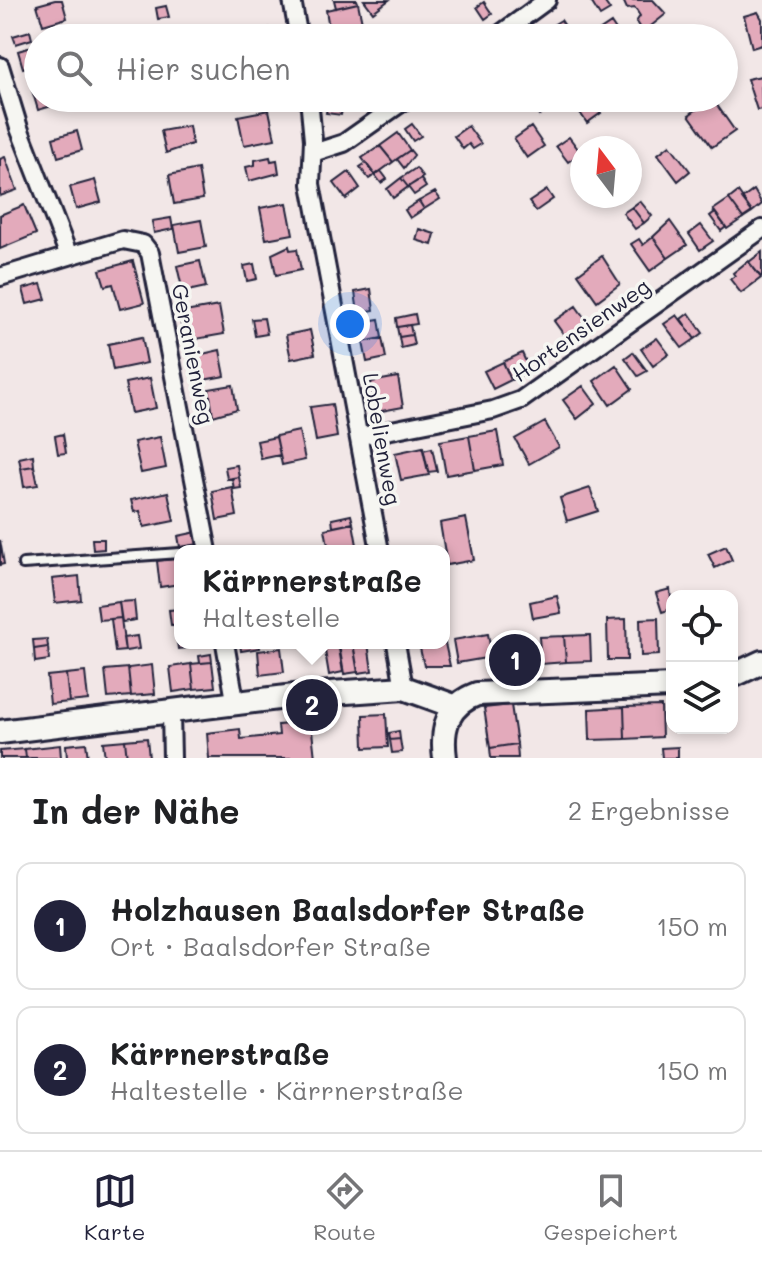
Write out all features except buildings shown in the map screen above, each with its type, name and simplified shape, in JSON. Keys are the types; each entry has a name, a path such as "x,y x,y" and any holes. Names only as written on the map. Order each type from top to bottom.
{"street":[{"path":"292,0 296,24"},
{"path":"514,24 547,0"},
{"path":"0,66 19,128 69,256"},
{"name":"Lobelienweg","path":"310,112 313,153 311,184 361,436 379,545"},
{"path":"313,153 344,143 388,112"},
{"name":"Hortensienweg","path":"361,436 493,410 521,400 762,229"},
{"name":"Geranienweg","path":"0,277 123,240 143,244 150,253 202,545"},
{"path":"226,649 236,706"},
{"path":"397,649 404,688"},
{"path":"445,758 444,726 454,706 477,694 666,686"},
{"path":"0,732 236,706 303,695 404,688 454,706"},
{"path":"171,713 172,758"}],"lane":[{"path":"23,564 174,553"}],"place":[{"name":"Holzhausen Baalsdorfer Straße","path":"515,660"},
{"name":"Kärrnerstraße","path":"312,705"}]}
